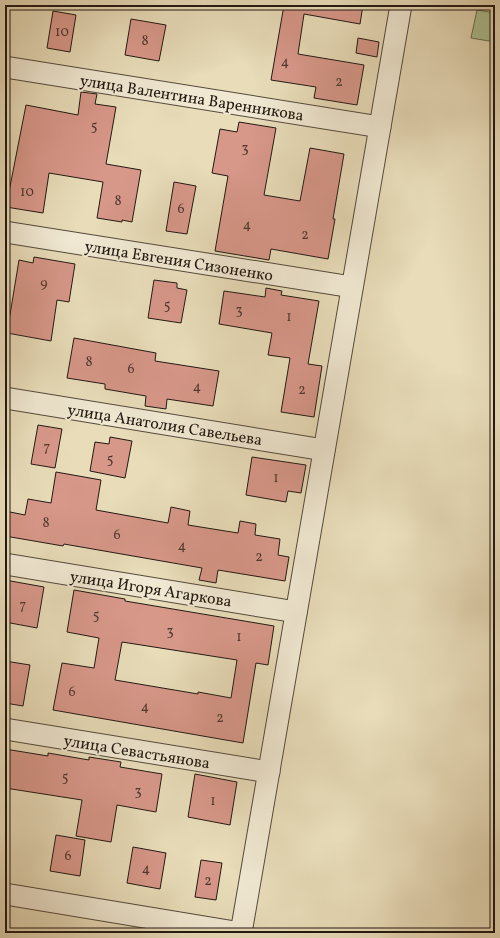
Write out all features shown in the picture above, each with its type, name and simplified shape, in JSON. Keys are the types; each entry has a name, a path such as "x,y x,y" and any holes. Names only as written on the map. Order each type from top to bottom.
{"street":[{"path":"5,894 241,933 401,5"},
{"name":"улица Валентина Варенникова","path":"5,67 380,127"},
{"name":"улица Евгения Сизоненко","path":"5,232 352,287"},
{"name":"улица Анатолия Савельева","path":"5,398 324,450"},
{"name":"улица Игоря Агаркова","path":"5,564 296,612"},
{"name":"улица Севастьянова","path":"5,729 269,772"}],"green space":[{"path":"477,10 495,13 495,42 471,38"}],"building":[{"path":"284,5 363,5 360,24 304,14 298,54 364,65 357,105 314,98 316,87 271,80"},
{"path":"53,11 76,15 70,52 47,48"},
{"path":"131,19 166,25 159,61 125,55"},
{"path":"358,38 379,42 377,57 356,53"},
{"path":"81,92 97,94 95,104 116,107 106,164 141,170 132,222 97,218 103,182 49,173 43,213 6,207 26,105 78,115"},
{"path":"239,122 276,128 264,195 300,201 310,148 344,154 328,259 271,249 269,260 215,251 228,176 212,173 220,129 237,132"},
{"path":"174,182 196,186 187,234 166,231"},
{"path":"34,257 75,264 69,302 57,300 51,341 7,333 19,260 33,263"},
{"path":"154,280 177,283 177,288 187,290 181,323 148,318"},
{"path":"266,288 282,291 281,295 319,301 308,364 322,366 314,417 281,412 290,358 268,355 272,333 219,324 224,291 265,297"},
{"path":"74,338 156,353 155,361 219,371 213,406 167,399 166,409 145,406 146,396 105,389 105,384 67,378"},
{"path":"38,425 62,429 55,468 31,464"},
{"path":"110,437 132,441 125,478 90,471 95,442 109,444"},
{"path":"252,457 306,465 301,493 288,491 286,502 246,495"},
{"path":"56,472 101,480 96,510 168,523 171,507 190,511 188,525 238,533 240,521 256,524 255,535 280,539 278,555 289,557 285,581 218,570 216,583 199,580 202,568 64,544 63,546 5,536 5,511 25,515 28,499 51,503"},
{"path":"5,580 44,587 37,628 5,622"},
{"path":"74,590 125,599 125,601 274,626 268,665 256,663 243,743 53,710 62,663 94,668 99,638 67,632","holes":["122,642 237,660 231,698 115,680"]},
{"path":"5,661 30,665 23,706 5,703"},
{"path":"5,749 48,756 48,753 89,760 89,757 121,762 120,767 162,774 156,812 117,805 111,842 76,836 82,800 5,788"},
{"path":"195,774 237,782 230,825 188,817"},
{"path":"56,835 85,840 80,876 50,871"},
{"path":"133,847 166,853 160,889 127,883"},
{"path":"201,860 222,863 216,900 195,897"}]}
